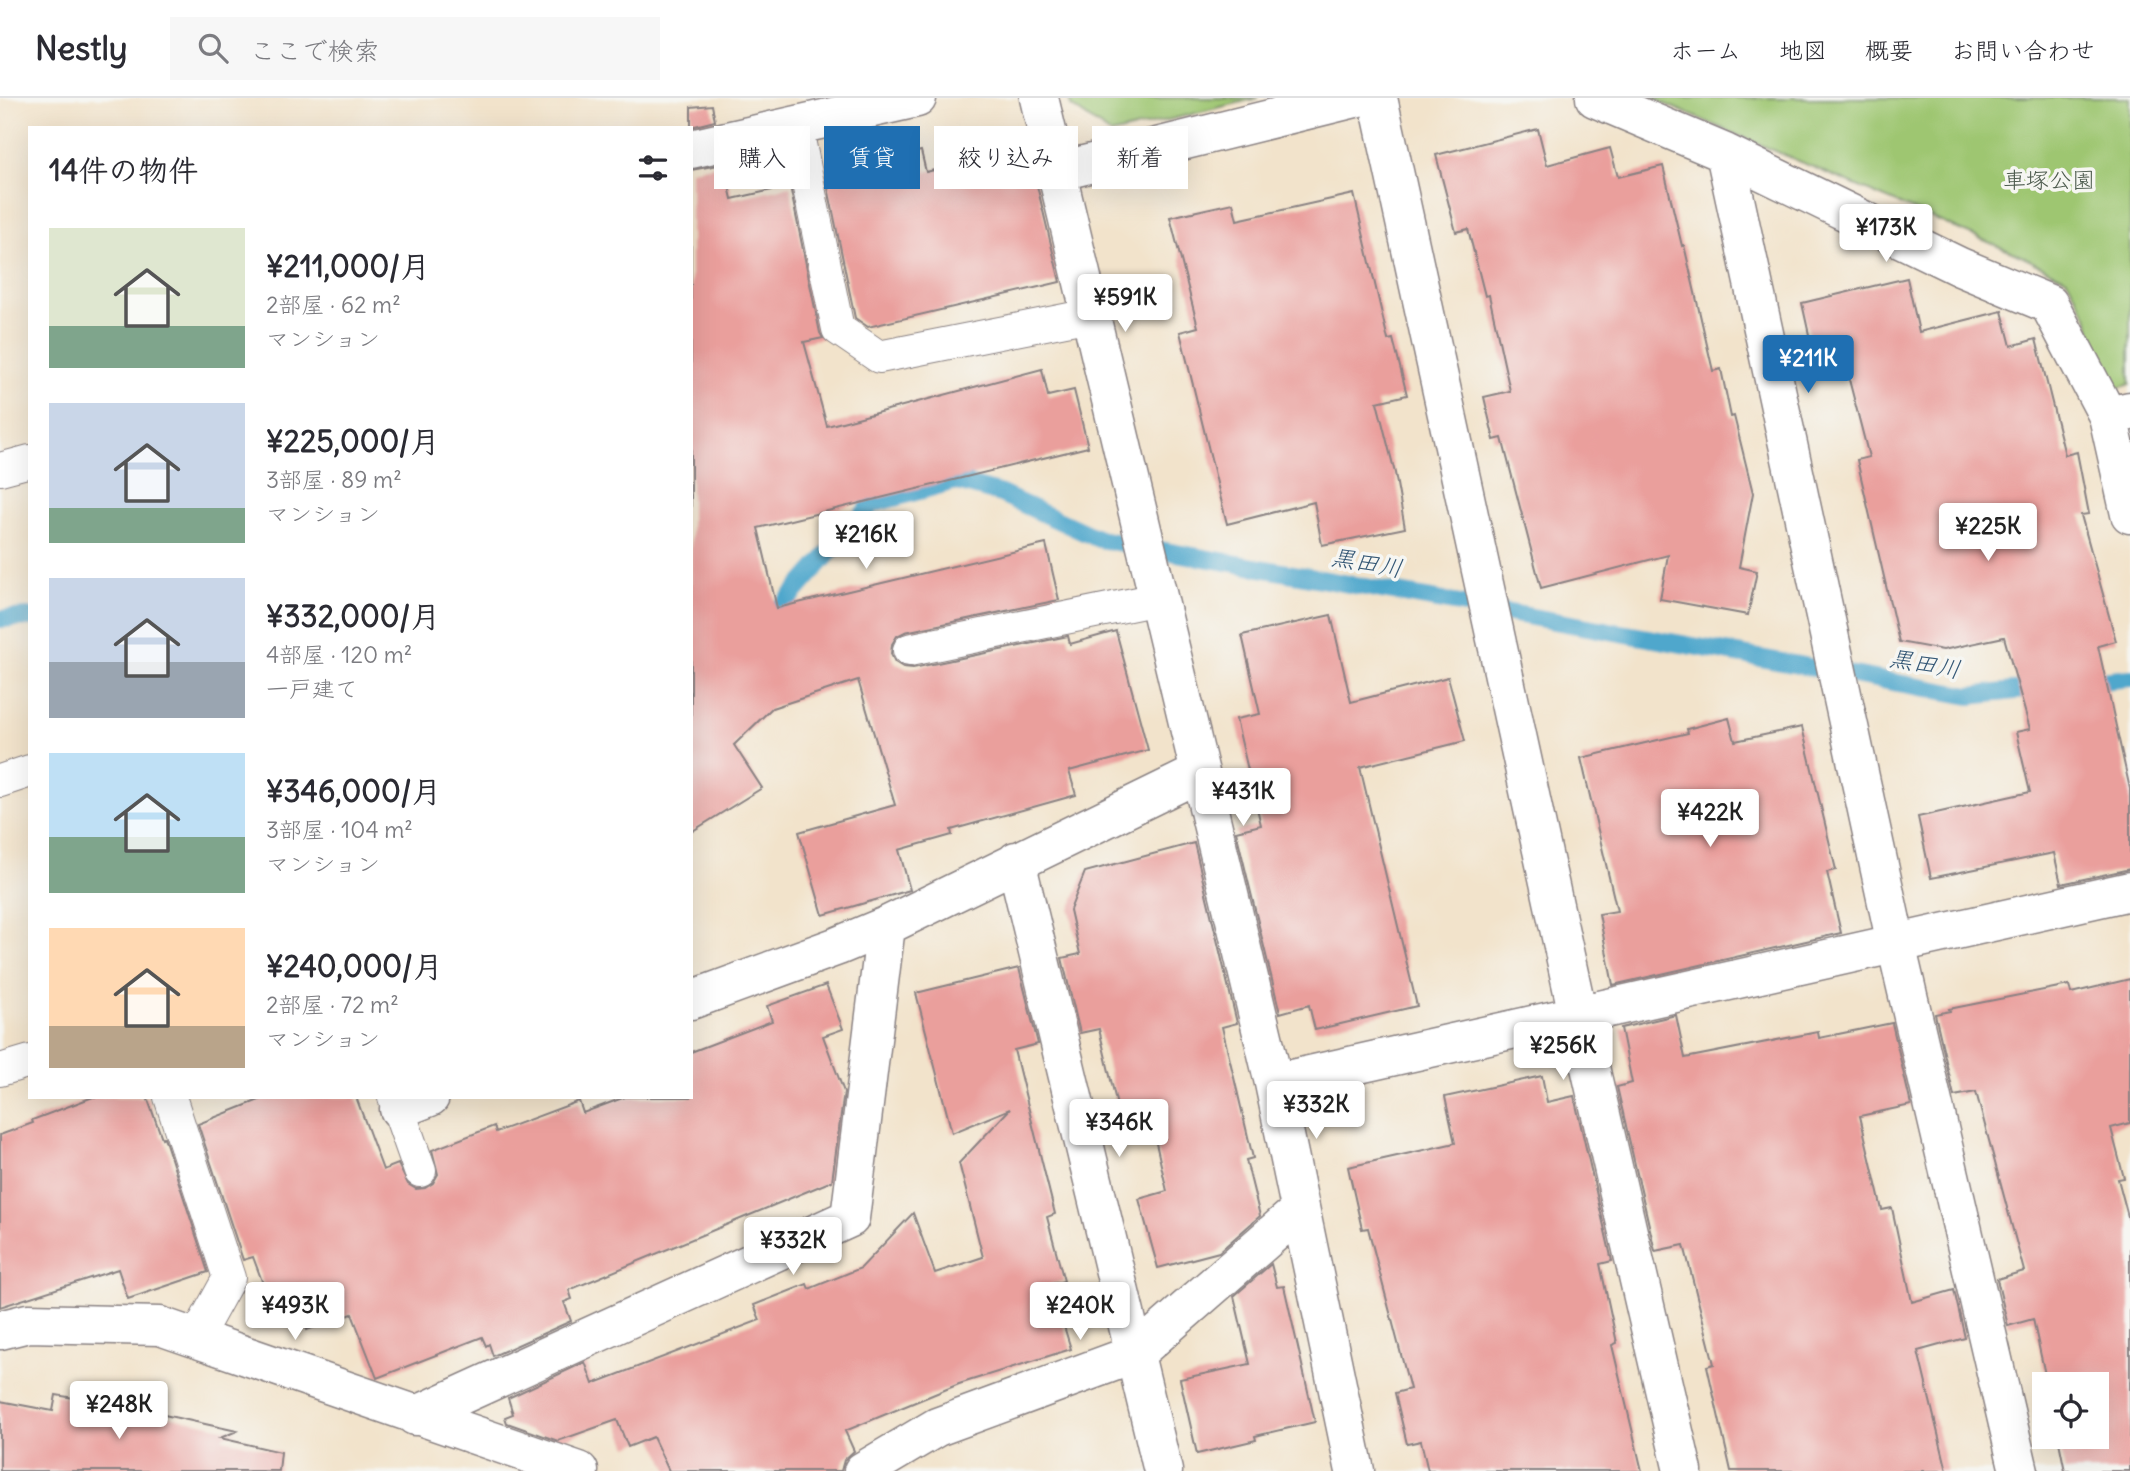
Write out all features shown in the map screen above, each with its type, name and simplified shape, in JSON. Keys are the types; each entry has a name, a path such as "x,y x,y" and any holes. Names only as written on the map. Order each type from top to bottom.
{"street":[{"path":"693,148 815,114 917,98"},
{"path":"1039,98 1045,126"},
{"path":"1078,167 1355,98"},
{"path":"1378,98 1578,1015 1683,1471"},
{"path":"1595,98 1725,153 1960,267 2049,304 2119,413 2130,514"},
{"path":"1725,153 1896,944 2019,1471"},
{"path":"1060,189 1274,1083 1355,1471"},
{"path":"693,999 886,926 1016,860 1199,773"},
{"path":"1016,860 1163,1471"},
{"path":"1274,1083 2130,891"},
{"path":"415,1416 850,1218 886,926"},
{"path":"863,1471 937,1427 1135,1354 1299,1210"},
{"path":"0,1329 28,1323 160,1326 579,1471"}],"lane":[{"path":"815,114 838,329 879,357 1090,315"},
{"path":"0,470 28,462"},
{"path":"909,650 1157,592"},
{"path":"0,781 28,772"},
{"path":"0,1070 28,1062"},
{"path":"171,1099 229,1278 196,1339"},
{"path":"408,1101 420,1171"}],"green space":[{"path":"1069,98 1258,98 1144,126 1100,126 1071,106"},
{"name":"車塚公園","path":"1651,98 2130,98 2130,384 2102,394 2089,320 2067,279 2021,256"}],"building":[{"path":"712,105 715,121 691,126 691,107"},
{"path":"1538,129 1547,165 1610,148 1618,177 1663,166 1713,371 1721,369 1731,417 1734,416 1753,493 1739,567 1757,571 1748,615 1660,599 1668,555 1541,588 1502,438 1494,440 1484,397 1510,391 1489,295 1485,296 1468,229 1456,232 1436,155"},
{"path":"921,151 926,172 934,170 934,189 1038,189 1060,282 868,327 855,318 828,189 920,189"},
{"path":"714,166 714,189 730,189 732,199 777,189 791,189 823,338 804,342 827,426 1042,369 1048,396 1074,390 1088,447 758,528 777,608 1046,544 1059,600 905,632 897,636 892,644 891,654 895,662 903,667 913,668 1068,636 1070,644 1116,631 1148,750 1069,771 1076,795 951,830 952,835 899,850 910,890 823,915 799,832 895,805 858,680 772,708 734,745 762,788 693,831 693,170"},
{"path":"1354,194 1388,340 1393,339 1407,395 1377,402 1395,473 1405,528 1322,545 1314,502 1227,524 1180,332 1198,327 1170,217 1233,203 1237,220"},
{"path":"1907,278 1919,332 2002,311 2011,346 2036,339 2065,455 2077,452 2089,514 2081,515 2116,641 2098,646 2130,789 2130,869 2061,884 2054,853 1931,878 1918,817 2030,792 2016,732 2030,729 2004,637 1943,650 1899,642 1857,460 1869,457 1845,364 1817,371 1802,303"},
{"path":"1331,615 1351,702 1448,677 1465,741 1360,767 1417,1006 1315,1030 1309,1005 1280,1013 1236,831 1261,825 1236,719 1260,714 1242,635"},
{"path":"1729,718 1735,741 1802,727 1836,870 1827,872 1841,933 1613,985 1599,914 1617,911 1581,758 1688,733 1687,729"},
{"path":"1194,843 1237,1023 1222,1027 1253,1158 1246,1160 1260,1216 1219,1252 1158,1268 1139,1199 1167,1191 1147,1104 1118,1110 1099,1029 1080,1033 1062,958 1080,954 1070,910 1085,872"},
{"path":"1019,968 1038,1044 1014,1050 1055,1214 1047,1217 1064,1281 1051,1284 1071,1349 959,1384 845,1431 854,1451 844,1460 841,1471 669,1471 653,1437 628,1447 617,1420 558,1441 507,1423 505,1417 513,1414 508,1398 585,1362 593,1384 760,1320 754,1305 807,1284 809,1289 861,1268 913,1213 935,1273 983,1257 959,1163 1010,1109 952,1133 916,993"},
{"path":"2130,979 2130,1123 2111,1128 2124,1178 2118,1179 2130,1224 2130,1471 2065,1471 2060,1449 2109,1449 2109,1372 2044,1372 2033,1319 2008,1326 1997,1279 2024,1271 1976,1092 1954,1096 1935,1014 2069,985 2071,993"},
{"path":"826,985 843,1029 823,1036 844,1092 832,1181 569,1290 572,1299 564,1302 571,1321 493,1356 489,1344 486,1346 482,1337 377,1378 352,1314 307,1330 298,1305 274,1313 253,1257 243,1260 198,1124 262,1099 357,1099 383,1170 398,1164 408,1184 416,1189 425,1188 433,1183 438,1174 432,1150 494,1126 496,1132 579,1101 583,1113 620,1099 693,1099 693,1051 772,1021 767,1006"},
{"path":"1676,1015 1685,1058 1818,1032 1819,1038 1892,1023 1911,1105 1860,1116 1882,1210 1892,1208 1912,1302 1954,1290 1965,1338 1918,1351 1947,1471 1731,1471 1707,1366 1714,1364 1684,1245 1655,1251 1617,1087 1632,1083 1621,1028"},
{"path":"1542,1076 1547,1102 1574,1096 1612,1261 1600,1264 1617,1343 1612,1345 1642,1471 1428,1471 1421,1441 1407,1444 1395,1393 1410,1389 1368,1228 1362,1229 1348,1167 1455,1143 1445,1097"},
{"path":"88,1099 148,1099 162,1138 164,1137 208,1272 128,1299 118,1269 0,1307 0,1135 33,1123 32,1120"},
{"path":"1271,1264 1277,1287 1284,1286 1315,1422 1255,1436 1256,1440 1197,1454 1180,1379 1250,1364 1234,1296"},
{"path":"56,1395 128,1407 237,1431 220,1438 281,1452 279,1471 0,1471 0,1401 53,1411"}],"waterway":[{"name":"黒田川","path":"766,625 872,504 955,481 1001,494 1099,539 1970,696 2040,688"},
{"name":"黒田川","path":"0,619 28,617"},
{"name":"黒田川","path":"2082,683 2130,678"}]}
